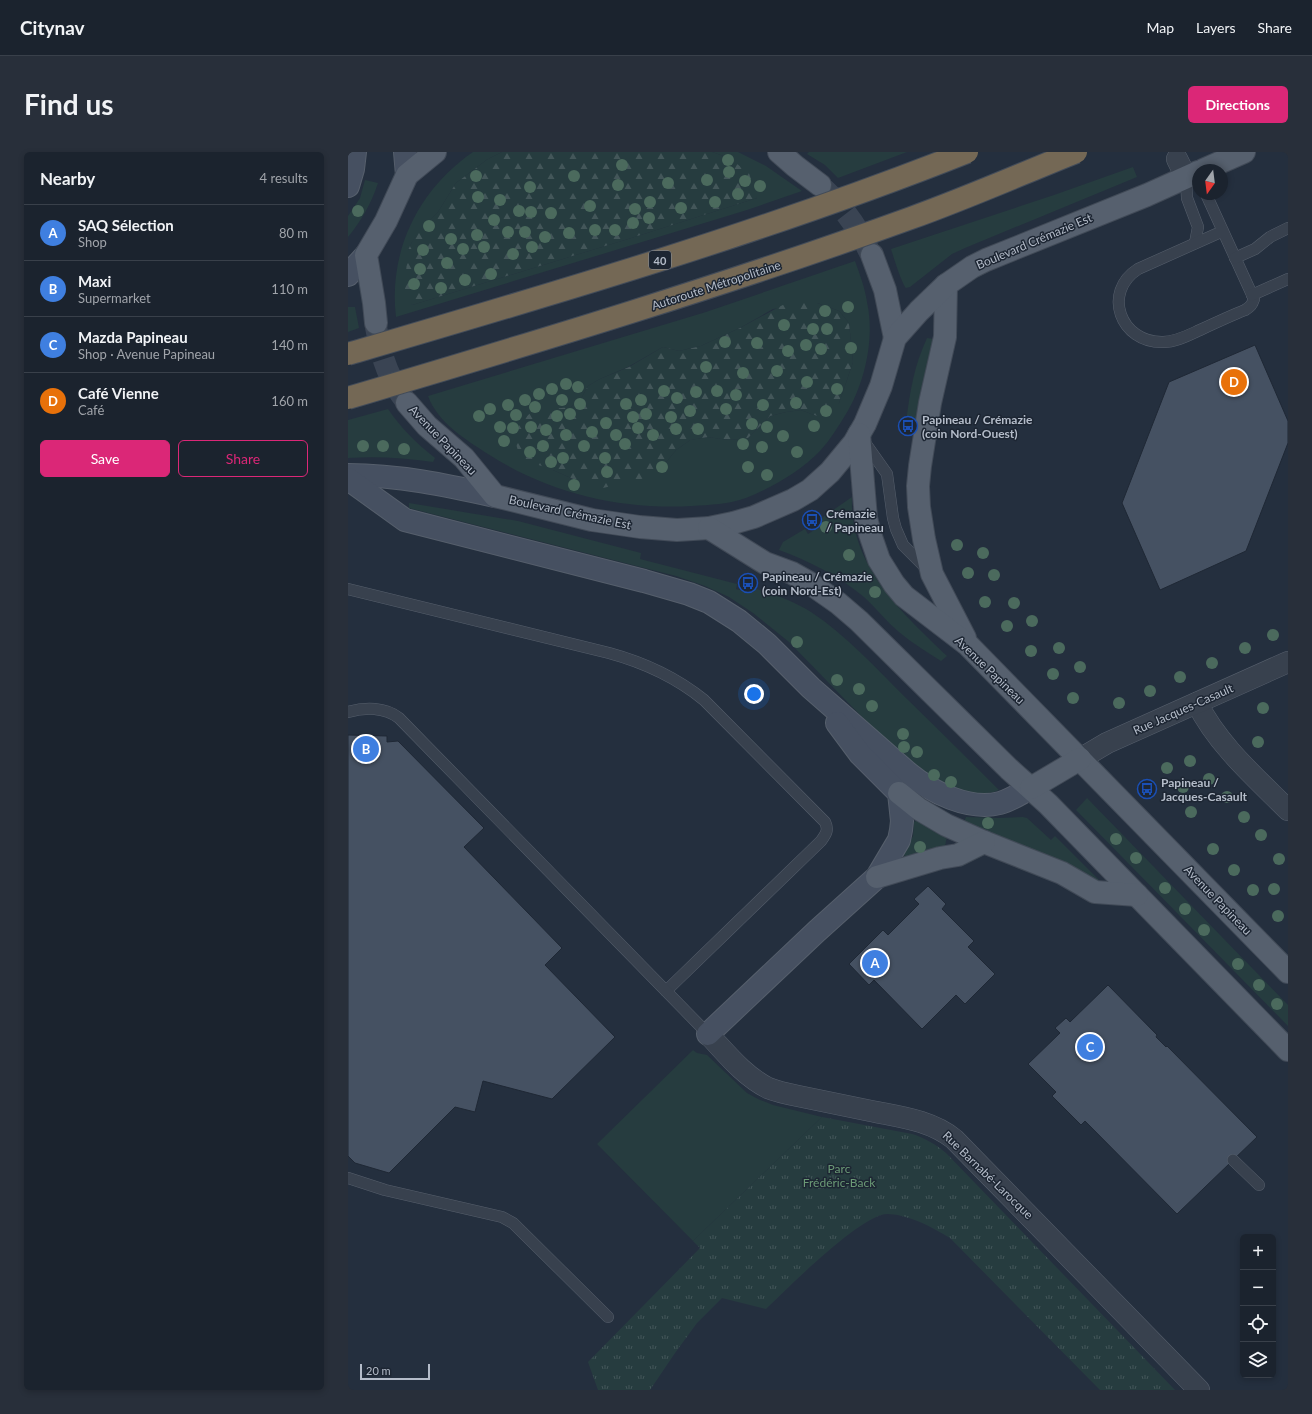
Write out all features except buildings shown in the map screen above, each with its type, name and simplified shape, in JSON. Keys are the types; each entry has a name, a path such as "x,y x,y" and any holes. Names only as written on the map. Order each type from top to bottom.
{"highway":[{"name":"40","path":"348,354 533,300 656,261 848,197 967,152"},
{"name":"Autoroute Métropolitaine","path":"348,398 500,353 769,268 913,218 1076,152"}],"main road":[{"path":"348,186 353,169 355,152"},
{"path":"348,275 366,255 386,221 407,174 406,152"},
{"path":"407,174 435,152"},
{"path":"779,152 820,184"},
{"name":"Boulevard Crémazie Est","path":"1214,164 1244,152"},
{"name":"Boulevard Crémazie Est","path":"348,475 377,475 415,479 613,524 661,530 709,528 733,524 754,517 775,509 810,490 841,461 859,434 876,401 896,338 919,311 946,285 972,267 986,260 1147,195 1192,173"},
{"path":"366,255 376,324"},
{"path":"872,255 885,290 896,338"},
{"path":"946,285 945,337 930,403 918,486 921,524 932,574 968,645"},
{"name":"Avenue Papineau","path":"407,403 427,426 464,458 495,496"},
{"name":"Avenue Papineau","path":"859,434 866,518 873,547 894,584 904,596 968,645 1288,972"},
{"path":"348,479 405,520 644,581 689,594 709,602 739,620 784,659 811,688 912,776 924,786 940,794 956,800 973,803 990,804 1005,801 1031,788 1080,759"},
{"path":"709,528 765,563 792,573 808,582 838,603 859,621 1009,769 1031,788 1288,1050"},
{"path":"811,688 860,754 899,793 919,809 941,822 984,842 1062,873 1095,892 1137,895"},
{"path":"708,1034 817,931 877,878 898,840 901,830 899,793"},
{"path":"877,878 940,858 958,855 984,842"}],"street":[{"name":"Rue Jacques-Casault","path":"1080,759 1107,743 1288,662"},
{"path":"1196,703 1204,718 1222,743 1288,810"},
{"name":"Rue Barnabé-Larocque","path":"708,1034 746,1073 768,1088 798,1096 907,1118 937,1127 946,1133 954,1139 1001,1186 1199,1390"}],"lane":[{"path":"1192,173 1187,198 1198,227 1195,243"},
{"path":"1209,200 1223,231 1235,258 1254,299 1251,307 1173,341 1154,342 1135,335 1123,320 1119,301 1122,289 1130,274 1223,231"},
{"path":"1235,258 1255,249 1270,237 1288,228"},
{"path":"1252,295 1288,279"},
{"path":"859,434 887,474 893,518 903,545 932,574"},
{"path":"348,589 616,655 634,661 670,677 704,700 825,822 827,831 821,841 666,991"},
{"path":"348,712 361,709 380,710 388,712 399,718 708,1034"},
{"path":"1233,1160 1259,1185"},
{"path":"348,1178 385,1190 502,1217 513,1223 608,1318"}],"green space":[{"path":"473,152 502,152 488,159 456,183 438,212 416,235 408,250 412,305 757,198 729,158 712,152 738,152 766,166 802,191 747,210 396,317 395,292 397,269 411,224 423,203 437,184 454,167"},
{"path":"502,152 712,152 729,158 749,173 757,198 412,305 405,290 406,272 408,250 416,234 438,212 456,183 488,159"},
{"path":"809,152 907,152 838,178 825,165 807,154"},
{"path":"1133,167 1137,177 952,254 910,287 906,288 904,285 891,249"},
{"path":"365,180 378,183 366,212 348,237 348,216 360,198"},
{"path":"855,261 866,297 870,330 867,360 853,402 843,419 824,447 804,465 775,484 740,500 719,504 665,507 612,502 560,489 511,468 470,442 453,430 445,422 438,414 428,396 706,312","holes":["817,303 839,311 849,323 853,362 839,403 817,416 801,410 786,412 770,416 748,438 729,440 708,437 690,440 676,450 662,467 578,481 553,470 571,407 581,399 588,386 600,379 628,367 663,347 679,351 701,346 740,328 773,309"]},
{"path":"792,300 817,303 839,311 849,323 853,362 839,403 829,416 817,416 801,410 786,412 770,416 748,438 729,440 708,437 690,440 676,450 662,467 645,478 603,488 578,481 530,462 519,454 514,437 522,420 533,411 571,407 581,399 588,386 600,379 629,367 663,347 679,351 701,346 740,328"},
{"path":"348,307 355,307 359,328 348,332"},
{"path":"927,338 934,339 918,423 906,422 913,379"},
{"path":"388,409 409,435 435,458 433,462 412,459 369,457 348,458 348,420"},
{"path":"852,497 853,522 859,544 869,566 896,605 947,656 941,661 914,644 899,632 864,597 844,582 812,564 779,550 783,542 805,529 808,534 819,527 816,522"},
{"path":"409,503 518,521 641,553 640,559 737,584 736,589 748,592 749,587 757,589 796,604 824,621 849,641 999,790 981,794 962,791 939,784 901,757 789,642 753,613 729,597 705,586 676,576 409,508"},
{"path":"1087,798 1288,1005 1288,1026 1076,810"},
{"path":"966,817 1027,818 1051,840 1055,836 1100,881 1098,883 1044,854 964,822"},
{"path":"919,819 947,836 945,846 906,857 903,854 913,836 914,822"},
{"path":"693,1050 697,1053 707,1055 747,1093 758,1099 773,1105 822,1117 693,1241 597,1144"},
{"name":"Parc Frédéric-Back","path":"822,1117 912,1134 926,1139 946,1153 1175,1390 1100,1390 950,1238 913,1219 888,1214 876,1217 844,1238 807,1270 766,1309 722,1298 697,1323 650,1390 598,1390 588,1362 700,1248 693,1241"}],"tunnel":[{"path":"824,189 850,219 861,235 870,253"},
{"path":"376,327 380,347 389,374 405,400"}],"place":[{"name":"Café Vienne","path":"1234,382"},
{"name":"Papineau / Crémazie (coin Nord-Ouest)","path":"908,426"},
{"name":"Crémazie / Papineau","path":"812,520"},
{"name":"Papineau / Crémazie (coin Nord-Est)","path":"748,583"},
{"name":"Maxi","path":"366,749"},
{"name":"Papineau / Jacques-Casault","path":"1147,789"},
{"name":"SAQ Sélection","path":"875,963"},
{"name":"Mazda Papineau","path":"1090,1047"}]}
